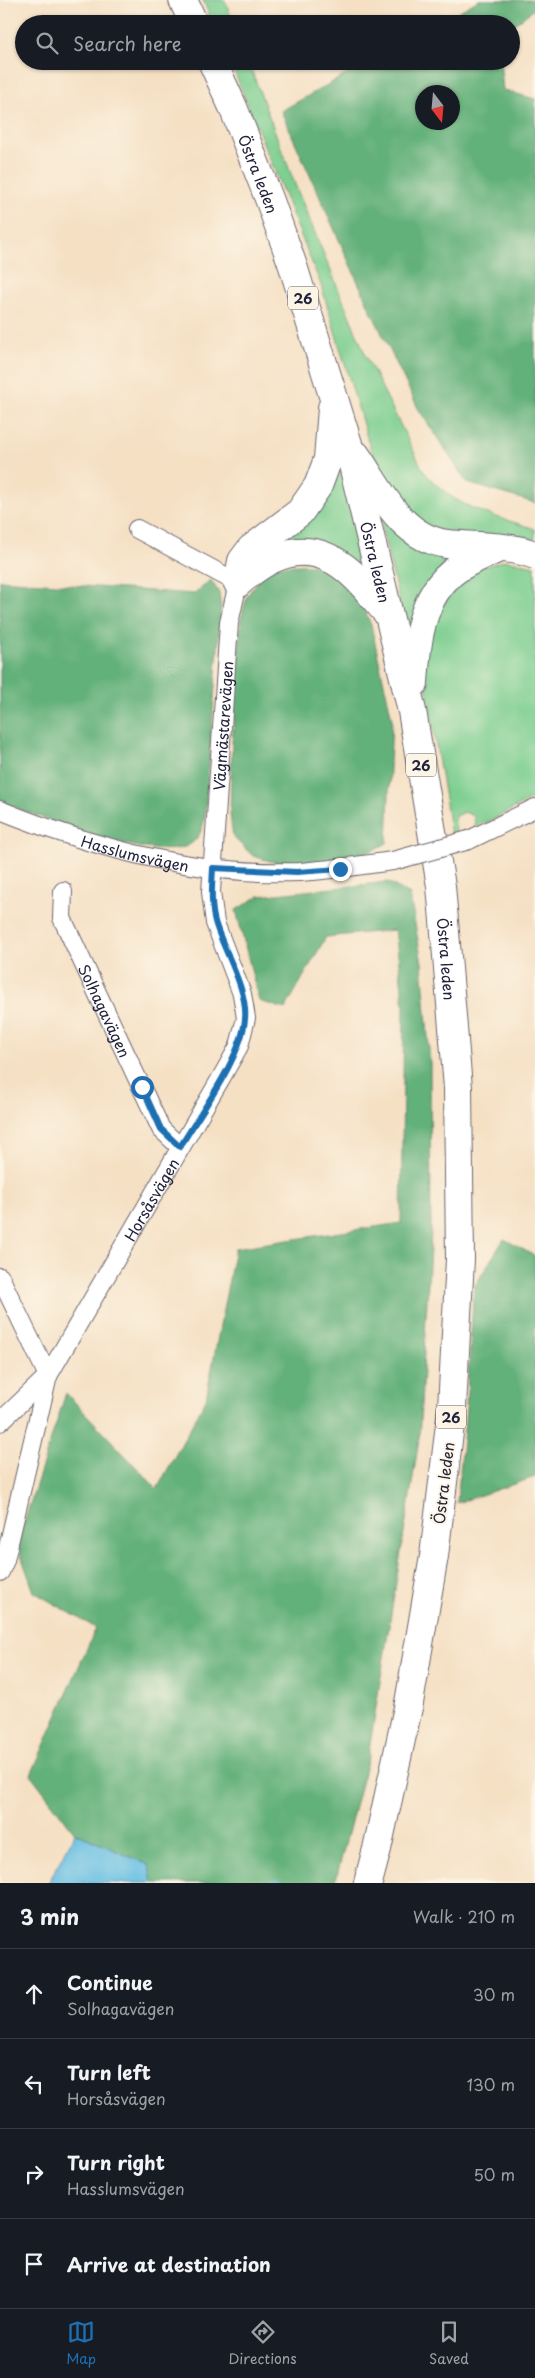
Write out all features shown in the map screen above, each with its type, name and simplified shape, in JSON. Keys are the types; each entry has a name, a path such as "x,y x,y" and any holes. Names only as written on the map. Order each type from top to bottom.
{"highway":[{"path":"183,0 190,15"},
{"name":"Östra leden","path":"216,70 233,107 270,201 348,444 412,711 441,886 444,915 458,1088 460,1259 452,1408 434,1556 408,1703 377,1850 368,1883"},
{"path":"238,583 242,561 251,549 300,512 318,486 328,459 334,396"},
{"path":"348,444 374,480 386,502 407,526 426,538 445,544 499,548 535,555"},
{"path":"412,711 419,633 422,619 434,592 447,576 465,564 499,548"},
{"path":"238,583 268,560 286,553 302,551 319,554 330,558 353,575 391,617"}],"street":[{"path":"137,529 238,583"},
{"name":"Vägmästarevägen","path":"213,868 229,623 238,583"},
{"name":"Hasslumsvägen","path":"0,810 49,830 170,862 213,868 297,872 340,869 393,861 469,840 535,808"},
{"name":"Horsåsvägen","path":"0,1422 48,1376 239,1046 246,1018 242,994 215,923 211,892 213,868"},
{"name":"Solhagavägen","path":"63,891 62,918 161,1129 180,1147"},
{"path":"0,1277 48,1376 5,1560 0,1572"}],"green space":[{"path":"203,0 225,0 231,15 209,15"},
{"path":"479,0 535,0 535,8 520,20 520,15 453,15"},
{"path":"234,70 251,70 296,187 366,356 423,470 447,494 460,502 488,514 535,529 535,539 507,536 472,537 426,528 378,474 321,285"},
{"path":"354,70 501,70 503,90 535,99 535,503 467,483 419,410 371,311 281,111"},
{"path":"338,460 365,566 251,556"},
{"path":"377,508 466,553 408,638"},
{"path":"505,560 535,566 535,797 490,821 475,826 474,816 464,812 455,816 456,832 451,834 422,662 424,634 464,573"},
{"path":"323,564 359,597 371,625 392,719 387,843 374,850 334,861 273,862 253,856 233,837 230,814 232,744 241,619 247,596 259,579 274,566"},
{"path":"0,580 194,594 211,580 219,593 221,608 205,816 200,834 192,843 176,849 154,849 127,844 98,837 0,802"},
{"path":"388,882 410,895 422,963 430,1062 431,1231 419,1440 368,1757 335,1883 152,1883 149,1865 75,1833 31,1775 96,1628 34,1592 17,1544 66,1393 157,1489 206,1399 235,1248 401,1223 404,1006 395,930 326,937 285,1009 259,1001 236,910 259,896"},
{"path":"504,1239 535,1256 535,1477 457,1503 466,1409 474,1287"}],"water":[{"path":"75,1833 149,1865 152,1883 48,1883"}],"waterway":[{"path":"270,1883 279,1882"}],"route":[{"path":"142,1087 161,1129 180,1147 239,1046 246,1018 242,994 215,923 211,892 213,868 297,872 340,869"}]}
